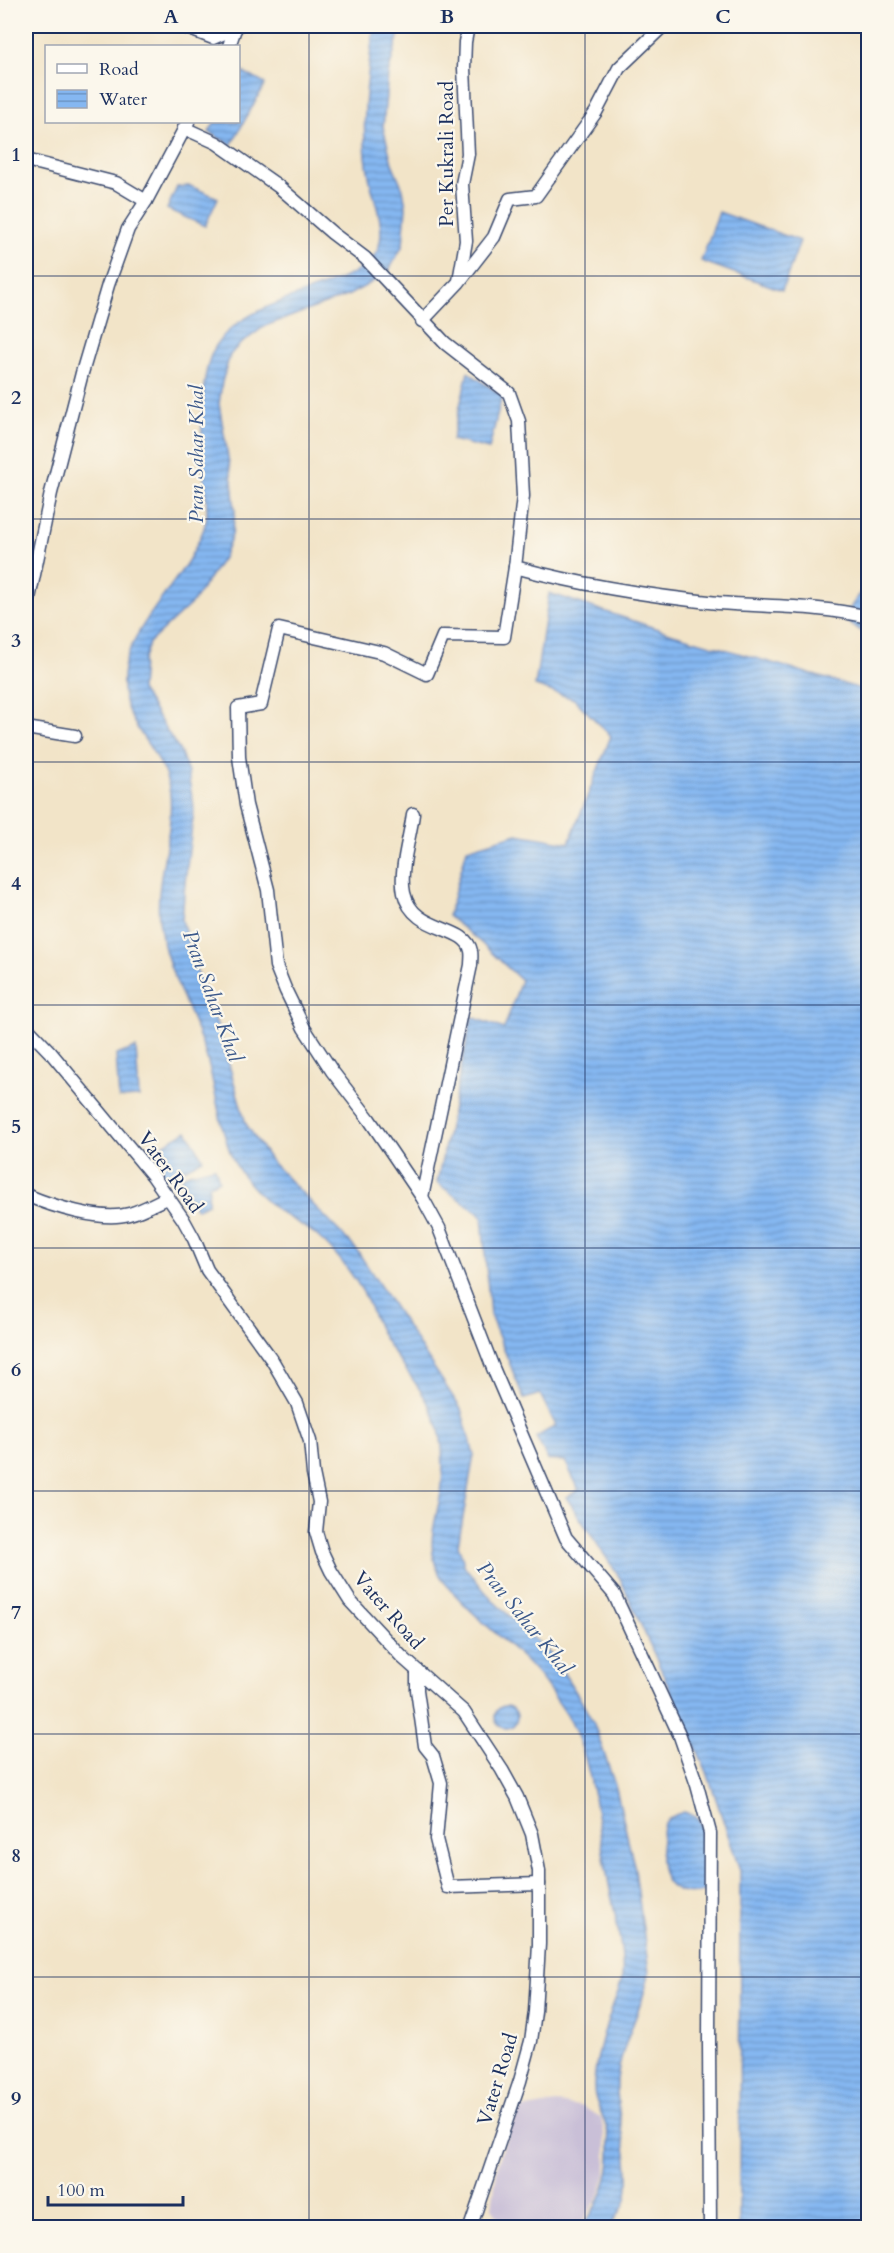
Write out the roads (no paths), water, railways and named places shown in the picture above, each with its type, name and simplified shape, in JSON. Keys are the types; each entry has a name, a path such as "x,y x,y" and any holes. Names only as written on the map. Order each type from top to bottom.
{"street":[{"path":"182,26 213,38 236,27"},
{"name":"Per Kukrali Road","path":"459,282 466,241 462,184 468,154 464,68 468,26"},
{"path":"422,321 459,282 494,237 510,199 536,196 597,112 619,68 663,26"},
{"path":"229,45 236,27"},
{"path":"26,613 29,578 73,416 82,373 108,285 128,229 186,125 218,143 278,186 365,258 445,343 509,393 519,421 523,496 504,637 443,636 428,674 384,653 279,629 261,704 238,708 239,757 246,805 268,890 276,966 279,975 304,1028 422,1197 439,1228 493,1368 566,1538 614,1594 660,1698 680,1736 698,1785 710,1833 708,2040 710,2228"},
{"path":"26,160 116,183 144,200"},
{"path":"515,567 552,577 644,594 716,603 822,608 868,617"},
{"path":"26,728 75,736"},
{"path":"413,814 404,867 404,893 413,914 426,923 455,934 467,943 471,950 471,965 454,1053 422,1197"},
{"name":"Vater Road","path":"26,1027 127,1143 168,1197 194,1239 207,1270 272,1360 297,1403 310,1441 319,1502 316,1532 331,1571 350,1601 402,1658 464,1712 507,1779 532,1834 539,1871 539,1944 531,2042 470,2228"},
{"path":"26,1195 107,1217 131,1214 168,1197"},
{"path":"417,1671 417,1690 425,1746 434,1756 441,1783 436,1839 448,1887 539,1884"}],"water":[{"path":"374,26 401,26 388,74 383,127 392,163 403,189 406,207 403,245 387,274 349,295 265,326 238,346 230,355 222,382 219,404 232,481 235,512 232,535 223,558 193,602 149,643 143,661 141,690 181,753 188,773 194,810 182,920 193,961 219,1030 246,1124 270,1160 356,1249 461,1409 474,1455 458,1545 465,1567 492,1600 552,1655 594,1724 616,1788 635,1870 649,1973 619,2067 617,2095 628,2166 628,2181 624,2204 609,2227 581,2227 597,2205 607,2178 609,2136 595,2097 594,2079 601,2041 622,1978 622,1955 618,1929 585,1757 570,1720 539,1675 464,1604 439,1574 434,1560 432,1538 442,1480 440,1431 428,1403 381,1332 363,1292 322,1240 262,1197 248,1182 233,1159 224,1132 204,1049 171,969 159,919 158,904 171,809 170,794 159,761 126,705 123,688 124,668 134,641 188,561 200,539 206,521 202,414 205,380 212,353 227,333 248,317 349,276 367,264 378,249 380,222 369,176 365,139 369,63"},
{"path":"243,72 265,84 231,145 209,132 214,123 240,123 240,77"},
{"path":"190,186 218,198 205,226 167,209 177,187"},
{"path":"719,212 800,241 782,290 701,261"},
{"path":"468,372 502,396 489,449 452,440"},
{"path":"866,584 868,585 868,636 843,619"},
{"path":"549,593 673,634 868,691 868,2227 739,2227 740,1871 707,1772 620,1578 566,1497 579,1490 565,1461 548,1460 536,1437 556,1426 540,1394 524,1399 490,1315 482,1216 437,1183 472,1017 504,1029 521,980 448,916 467,849 517,834 569,843 611,736 574,699 535,686"},
{"path":"136,1048 139,1097 119,1098 116,1055"},
{"path":"187,1131 203,1159 167,1178 158,1169 155,1155 164,1145"},
{"path":"215,1167 219,1180 209,1185 208,1204 197,1209 187,1194 181,1178 189,1173"},
{"path":"506,1706 514,1709 517,1717 514,1725 506,1728 498,1725 495,1717 498,1709"},
{"path":"684,1812 696,1816 705,1841 704,1891 693,1894 676,1890 670,1885 661,1863 664,1824 670,1818"}],"water label":[{"name":"Pran Sahar Khal","path":"196,454"},
{"name":"Pran Sahar Khal","path":"213,996"},
{"name":"Pran Sahar Khal","path":"525,1618"}]}
